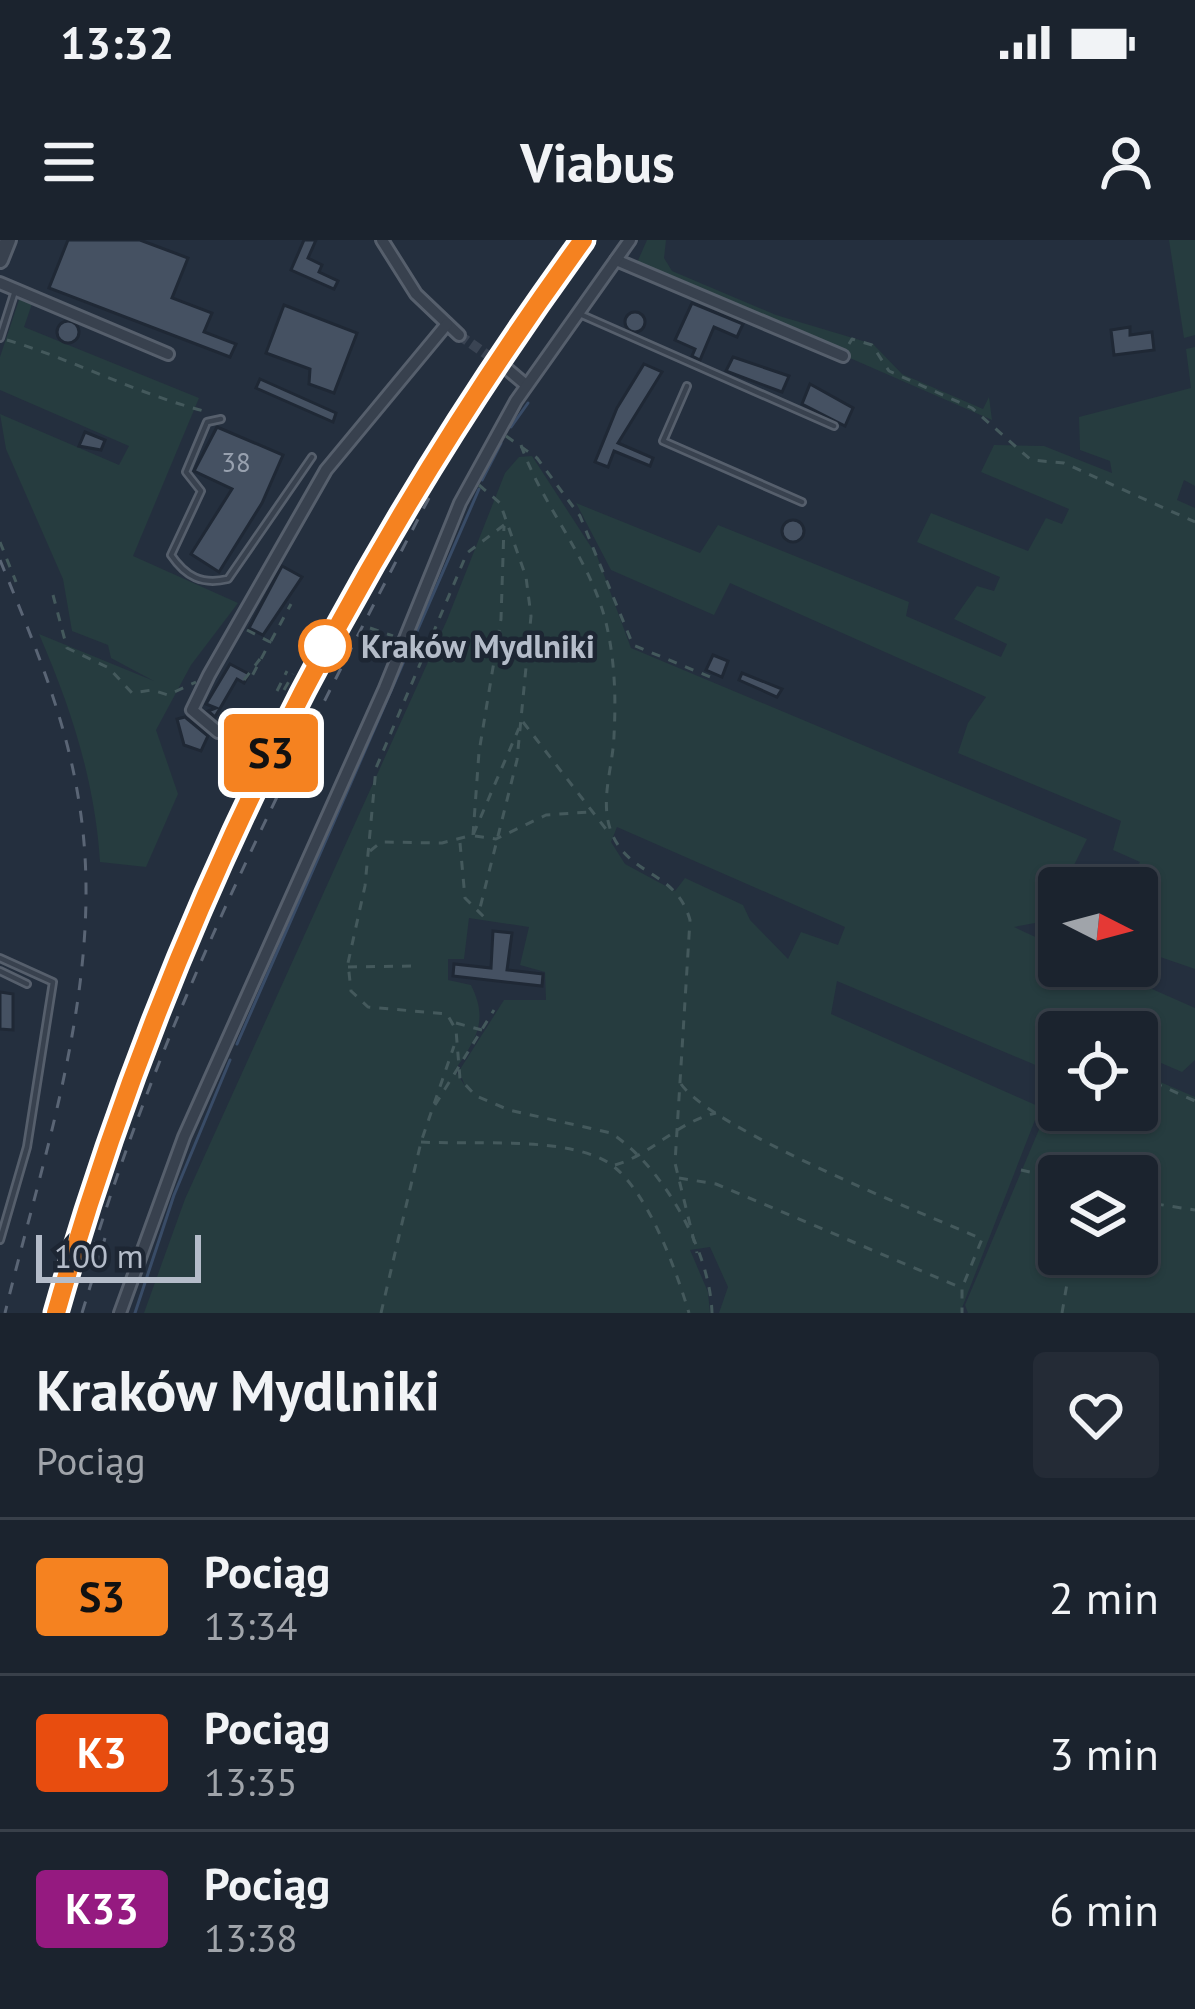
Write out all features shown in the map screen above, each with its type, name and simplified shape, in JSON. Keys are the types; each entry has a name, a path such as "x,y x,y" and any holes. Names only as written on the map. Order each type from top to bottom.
{"street":[{"path":"0,260 8,240"},
{"path":"382,240 416,294 459,335"},
{"path":"120,1313 184,1137 385,688 470,483 526,386 630,240"},
{"path":"616,260 843,356"},
{"path":"0,283 167,354"},
{"path":"218,732 195,717 196,698 345,439 447,324"},
{"path":"506,368 526,386"}],"lane":[{"path":"0,338 16,289"},
{"path":"579,314 834,426"},
{"path":"687,386 663,441 802,502"},
{"path":"221,419 207,422 186,472 201,491 171,555 184,573 211,583 228,579 312,457"},
{"path":"0,958 53,982 27,1147 0,1240"},
{"path":"0,971 27,984"}],"path":[{"path":"0,338 58,353 82,370 204,411"},
{"path":"843,356 852,339 872,345 889,371 972,408 1031,460 1064,463 1195,522"},
{"path":"613,836 606,786 616,684 608,631 585,567 521,445 550,472 580,516 615,593 628,640 641,650 715,680"},
{"path":"470,483 491,492 529,594 522,721 510,798 479,912"},
{"path":"473,835 479,752 501,619 504,525"},
{"path":"485,1030 454,1023 437,1011 361,1005 351,991 348,967 369,853 376,768 467,553 504,525"},
{"path":"0,542 16,582"},
{"path":"53,596 60,606 63,637 75,656 109,668 132,693 152,690 168,695 182,689"},
{"path":"251,678 291,604"},
{"path":"243,628 270,642"},
{"path":"370,628 393,636"},
{"path":"244,680 254,661 262,658"},
{"path":"277,691 290,673 284,690"},
{"path":"291,736 302,717"},
{"path":"522,721 629,859 675,888 690,920 676,1126 677,1178 698,1258"},
{"path":"473,835 522,721"},
{"path":"369,853 389,841 460,841 473,835 496,839 546,815 590,812"},
{"path":"460,841 465,898 488,922"},
{"path":"348,967 418,966"},
{"path":"431,1112 494,1010"},
{"path":"454,1023 458,1071 467,1087 489,1103 610,1133 642,1157 674,1204 710,1289 712,1313"},
{"path":"381,1313 421,1142 457,1038"},
{"path":"679,1077 689,1095 821,1168 982,1239 962,1288 962,1313"},
{"path":"1158,1084 1195,1101"},
{"path":"613,1166 642,1157 676,1126 717,1112"},
{"path":"421,1142 573,1150 613,1166 658,1230 689,1313"},
{"path":"1022,1170 1038,1174"},
{"path":"677,1178 716,1184 962,1288"},
{"path":"1158,1205 1195,1210"},
{"path":"1061,1313 1068,1275"}],"green space":[{"path":"647,240 666,240 664,258 672,271 776,315 873,344 902,374 983,409 989,397 992,420 636,265"},
{"path":"1169,240 1195,240 1195,335 1184,338"},
{"path":"20,297 33,301 24,327 199,398 133,556 238,603 191,665 156,730 178,794 146,867 100,862 80,745 39,634 154,681 111,658 108,645 72,631 63,579 6,449 0,414 119,465 129,446 0,390 0,357"},
{"path":"1195,347 1195,486 1184,480 1177,500 1195,508 1195,969 1158,956 1158,867 1138,867 1140,862 1113,850 1121,821 958,753 968,723 986,697 730,583 714,615 611,570 576,503 700,553 718,525 909,602 906,616 1001,657 1007,644 954,619 977,586 994,591 1000,577 917,542 931,513 1028,551 1046,518 1062,524 1069,509 981,472 994,445 1044,446 1112,473 1110,461 1080,450 1079,417 1191,388 1186,349"},
{"path":"532,456 597,556 631,648 1087,839 1073,867 1038,867 1038,919 1014,927 1038,938 1038,987 1148,987 1195,1008 1195,1060 1182,1072 1158,1062 1158,1011 1038,1011 1038,1066 837,981 831,1014 1038,1106 960,1313 719,1313 728,1287 710,1247 690,1250 708,1292 710,1313 144,1313 185,1199 447,620 505,473 519,457","holes":["617,827 845,927 838,945 801,932 788,959 750,920 743,905 685,878 675,891 625,864 611,842","469,918 529,927 520,965 545,972 546,1000 504,1000 459,1071 465,1086 455,1070 478,1029 479,1009 471,985 448,980 448,959 464,959"]},
{"path":"1158,1081 1195,1097 1195,1313 968,1313 965,1305 1038,1131 1158,1131"}],"building":[{"path":"68,240 140,240 188,258 172,298 212,313 204,332 236,344 230,357 49,288"},
{"path":"304,240 316,240 308,258 322,265 319,272 338,281 334,289 291,270"},
{"path":"692,303 743,324 737,337 714,327 700,360 692,356 695,349 675,340"},
{"path":"284,305 357,333 334,393 309,384 310,369 266,353"},
{"path":"635,312 645,322 635,332 625,322"},
{"path":"68,321 79,332 68,343 57,332"},
{"path":"1130,327 1130,335 1152,332 1154,350 1114,355 1111,330"},
{"path":"733,357 789,376 782,392 726,371"},
{"path":"644,364 662,372 618,443 653,458 650,466 614,451 608,467 595,462 617,408"},
{"path":"260,379 336,413 333,422 256,388"},
{"path":"810,384 853,408 845,426 802,404"},
{"path":"217,427 283,455 262,503 219,572 191,554 232,489 194,471"},
{"path":"85,432 105,440 101,450 79,446"},
{"path":"793,520 804,531 793,542 782,531"},
{"path":"282,566 302,577 263,635 249,628"},
{"path":"713,655 728,661 722,677 706,670"},
{"path":"230,664 249,674 244,683 237,679 215,717 208,711 216,708 206,704"},
{"path":"742,673 782,689 777,697 739,680"},
{"path":"185,717 208,736 201,751 184,745 177,719"},
{"path":"493,931 512,933 507,970 543,974 542,986 453,976 454,964 491,968"},
{"path":"0,992 13,994 13,1030 0,1029"}],"waterway":[{"path":"511,427 528,403"},
{"path":"482,480 501,443"},
{"path":"237,1044 479,489"},
{"path":"135,1313 174,1195 230,1060"}],"tunnel":[{"path":"459,335 506,368"}],"railway":[{"path":"56,1313 100,1169 151,1028 208,889 272,753 416,490 583,240"},
{"path":"92,1253 161,1057 201,962 288,775 429,498"},
{"path":"0,560 66,739 85,866 85,931 68,1060 5,1313"},
{"path":"82,1313 105,1238"}],"train":[{"name":"S3","path":"56,1313 107,1148 158,1010 202,901 277,740 345,610 424,476 491,370 583,240"}],"place":[{"name":"Kraków Mydlniki","path":"325,646"}]}
